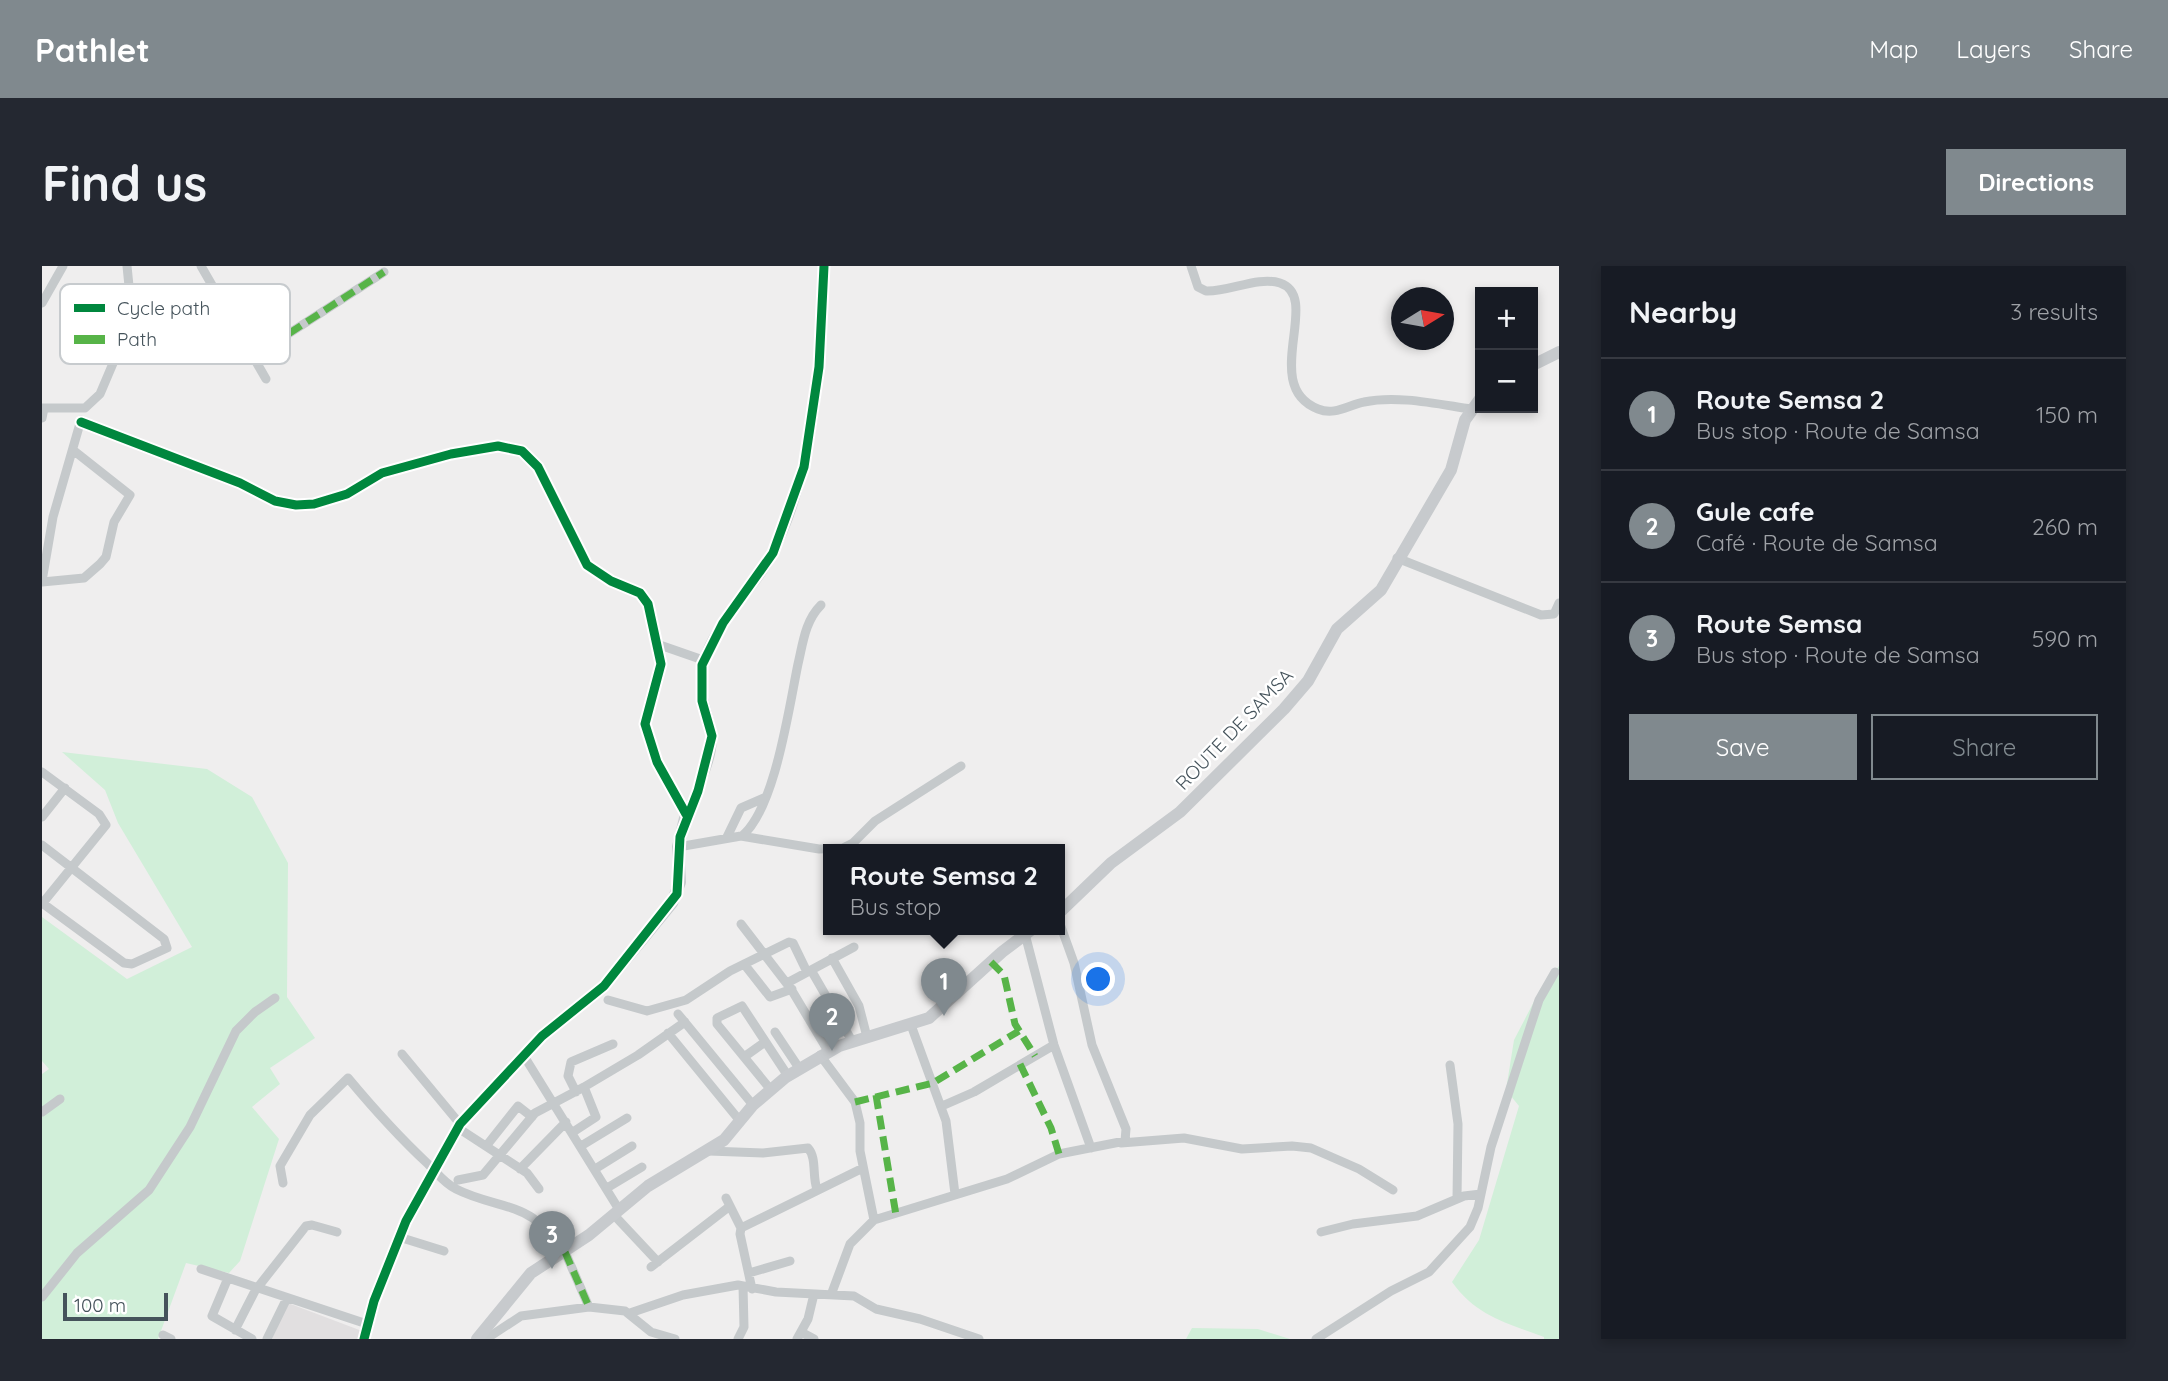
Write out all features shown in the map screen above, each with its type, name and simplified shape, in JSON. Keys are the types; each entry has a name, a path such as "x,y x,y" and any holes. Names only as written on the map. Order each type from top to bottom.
{"street":[{"path":"42,303 63,266"},
{"path":"127,266 129,284"},
{"path":"201,266 212,284"},
{"path":"364,1339 367,1324 400,1237 459,1126 542,1036 604,986 672,903 680,878 679,853 687,814 698,790 712,736 702,701 703,660 723,623 773,553 799,483 809,445 819,367 824,266"},
{"path":"1191,266 1198,286 1206,291 1269,282 1282,284 1291,290 1298,313 1290,346 1292,371 1304,400 1316,409 1329,412 1376,400 1471,409"},
{"path":"290,333 384,272"},
{"path":"1538,362 1559,352"},
{"path":"73,450 130,495 114,522 106,557 100,564 84,578 42,582 53,517 85,408 100,394 113,364"},
{"path":"258,364 266,379"},
{"name":"ROUTE DE SAMSA","path":"1065,906 1106,868 1180,812 1284,709 1313,673 1337,629 1381,590 1397,558 1451,470 1462,426 1475,405"},
{"path":"42,418 43,408 85,408"},
{"path":"81,422 289,504 314,504 347,495 382,473 452,454 498,446 516,448 538,467 587,565 645,599 657,644 660,669 645,724 657,762 687,814"},
{"path":"1397,558 1541,615 1554,614 1559,603"},
{"path":"742,836 752,826 777,765 804,636 812,614 821,606"},
{"path":"657,644 703,660"},
{"path":"851,844 875,821 961,766"},
{"path":"42,772 106,823 104,831 74,868 42,903 124,964 132,964 166,950 164,939 74,868 42,845"},
{"path":"42,817 65,788"},
{"path":"727,837 741,808 764,798"},
{"path":"679,853 727,837 742,836 823,849"},
{"path":"741,923 789,986 824,1053 855,1102 863,1168 874,1220"},
{"path":"481,1338 518,1286 670,1172 724,1140 753,1105 794,1072 824,1053 852,1041 911,1026 940,1010 1025,935"},
{"path":"1029,935 1054,1045 1091,1148"},
{"path":"1063,935 1074,963 1092,1045 1126,1129 1125,1141 1121,1143"},
{"path":"608,1000 647,1011 655,1009 694,996 764,952 792,942 852,1041"},
{"path":"744,964 770,997 809,971 854,947"},
{"path":"832,958 862,1011 867,1037"},
{"path":"1316,1339 1435,1267 1476,1219 1491,1147 1536,1010 1555,972"},
{"path":"42,1297 64,1266 149,1190 190,1127 236,1031 255,1012 275,998"},
{"path":"771,1090 717,1024 717,1018 742,1006 765,1042 794,1072"},
{"path":"458,1180 483,1175 532,1117 668,1033 681,1018 753,1105"},
{"path":"911,1026 942,1106 950,1142 955,1194"},
{"path":"775,1032 794,1072"},
{"path":"668,1033 740,1121"},
{"path":"744,1057 765,1042"},
{"path":"573,1132 596,1117 580,1089 568,1076 572,1062 613,1044"},
{"path":"942,1106 974,1092 1054,1045"},
{"path":"402,1054 459,1126 532,1177 539,1189"},
{"path":"524,1056 607,1188 616,1211 654,1264 728,1202 741,1228 749,1273 744,1327 737,1339"},
{"path":"1450,1065 1458,1124 1457,1199"},
{"path":"283,1183 280,1166 310,1115 348,1078 389,1127 443,1182 458,1191 526,1212 547,1231 589,1307"},
{"path":"42,1112 60,1099"},
{"path":"487,1145 517,1107 522,1107 532,1117"},
{"path":"581,1146 627,1118"},
{"path":"520,1169 566,1122"},
{"path":"831,1295 850,1244 874,1220 922,1208 955,1194 1007,1179 1059,1154 1091,1148 1184,1138 1242,1149 1311,1148 1359,1169 1393,1190"},
{"path":"595,1170 632,1146"},
{"path":"709,1151 763,1153 808,1147 814,1156 813,1175 817,1189"},
{"path":"607,1188 642,1167"},
{"path":"741,1228 863,1168"},
{"path":"1321,1232 1353,1224 1418,1216 1457,1199 1481,1194"},
{"path":"235,1333 257,1287 306,1226 316,1225 337,1232"},
{"path":"400,1237 444,1251"},
{"path":"749,1273 775,1268 790,1261"},
{"path":"201,1269 367,1324"},
{"path":"228,1278 212,1316 235,1333 251,1339"},
{"path":"629,1313 684,1295 747,1287 853,1296 876,1309 920,1319 979,1339"},
{"path":"814,1294 799,1336 814,1339"},
{"path":"267,1339 287,1298"},
{"path":"481,1338 521,1316 589,1307 614,1308 629,1313 651,1332 675,1339"}],"shaded area":[{"path":"288,1303 362,1331 360,1339 272,1339"}],"green space":[{"path":"62,752 207,769 252,797 288,863 287,997 315,1038 270,1068 280,1084 252,1107 279,1139 240,1261 229,1273 186,1263 158,1339 42,1339 42,1074 49,1069 42,1061 42,917 127,979 192,947 118,823 105,790"},
{"path":"1559,966 1559,1339 1544,1339 1482,1311 1461,1294 1452,1282 1479,1240 1519,1106 1506,1090 1514,1040 1541,988"},
{"path":"1192,1328 1258,1329 1290,1339 1186,1339"}],"marked path":[{"path":"290,333 384,272"},
{"path":"991,962 1004,975 1015,1024 1035,1056"},
{"path":"855,1102 933,1083 1019,1031"},
{"path":"1020,1064 1051,1128 1059,1154"},
{"path":"876,1095 896,1215"},
{"path":"565,1252 589,1307"}],"cycle path":[{"path":"364,1339 374,1301 406,1221 460,1124 542,1036 604,986 677,894 680,837 698,791 712,736 702,701 702,665 723,623 773,553 804,467 819,367 824,266"},
{"path":"81,422 240,483 275,501 296,505 314,504 347,494 382,473 451,454 498,446 522,451 538,467 587,565 611,581 640,593 648,604 661,664 645,724 657,762 686,814"}],"place":[{"name":"Route Semsa 2","path":"944,1016"},
{"name":"Gule cafe","path":"832,1051"},
{"name":"Route Semsa","path":"552,1269"}]}
